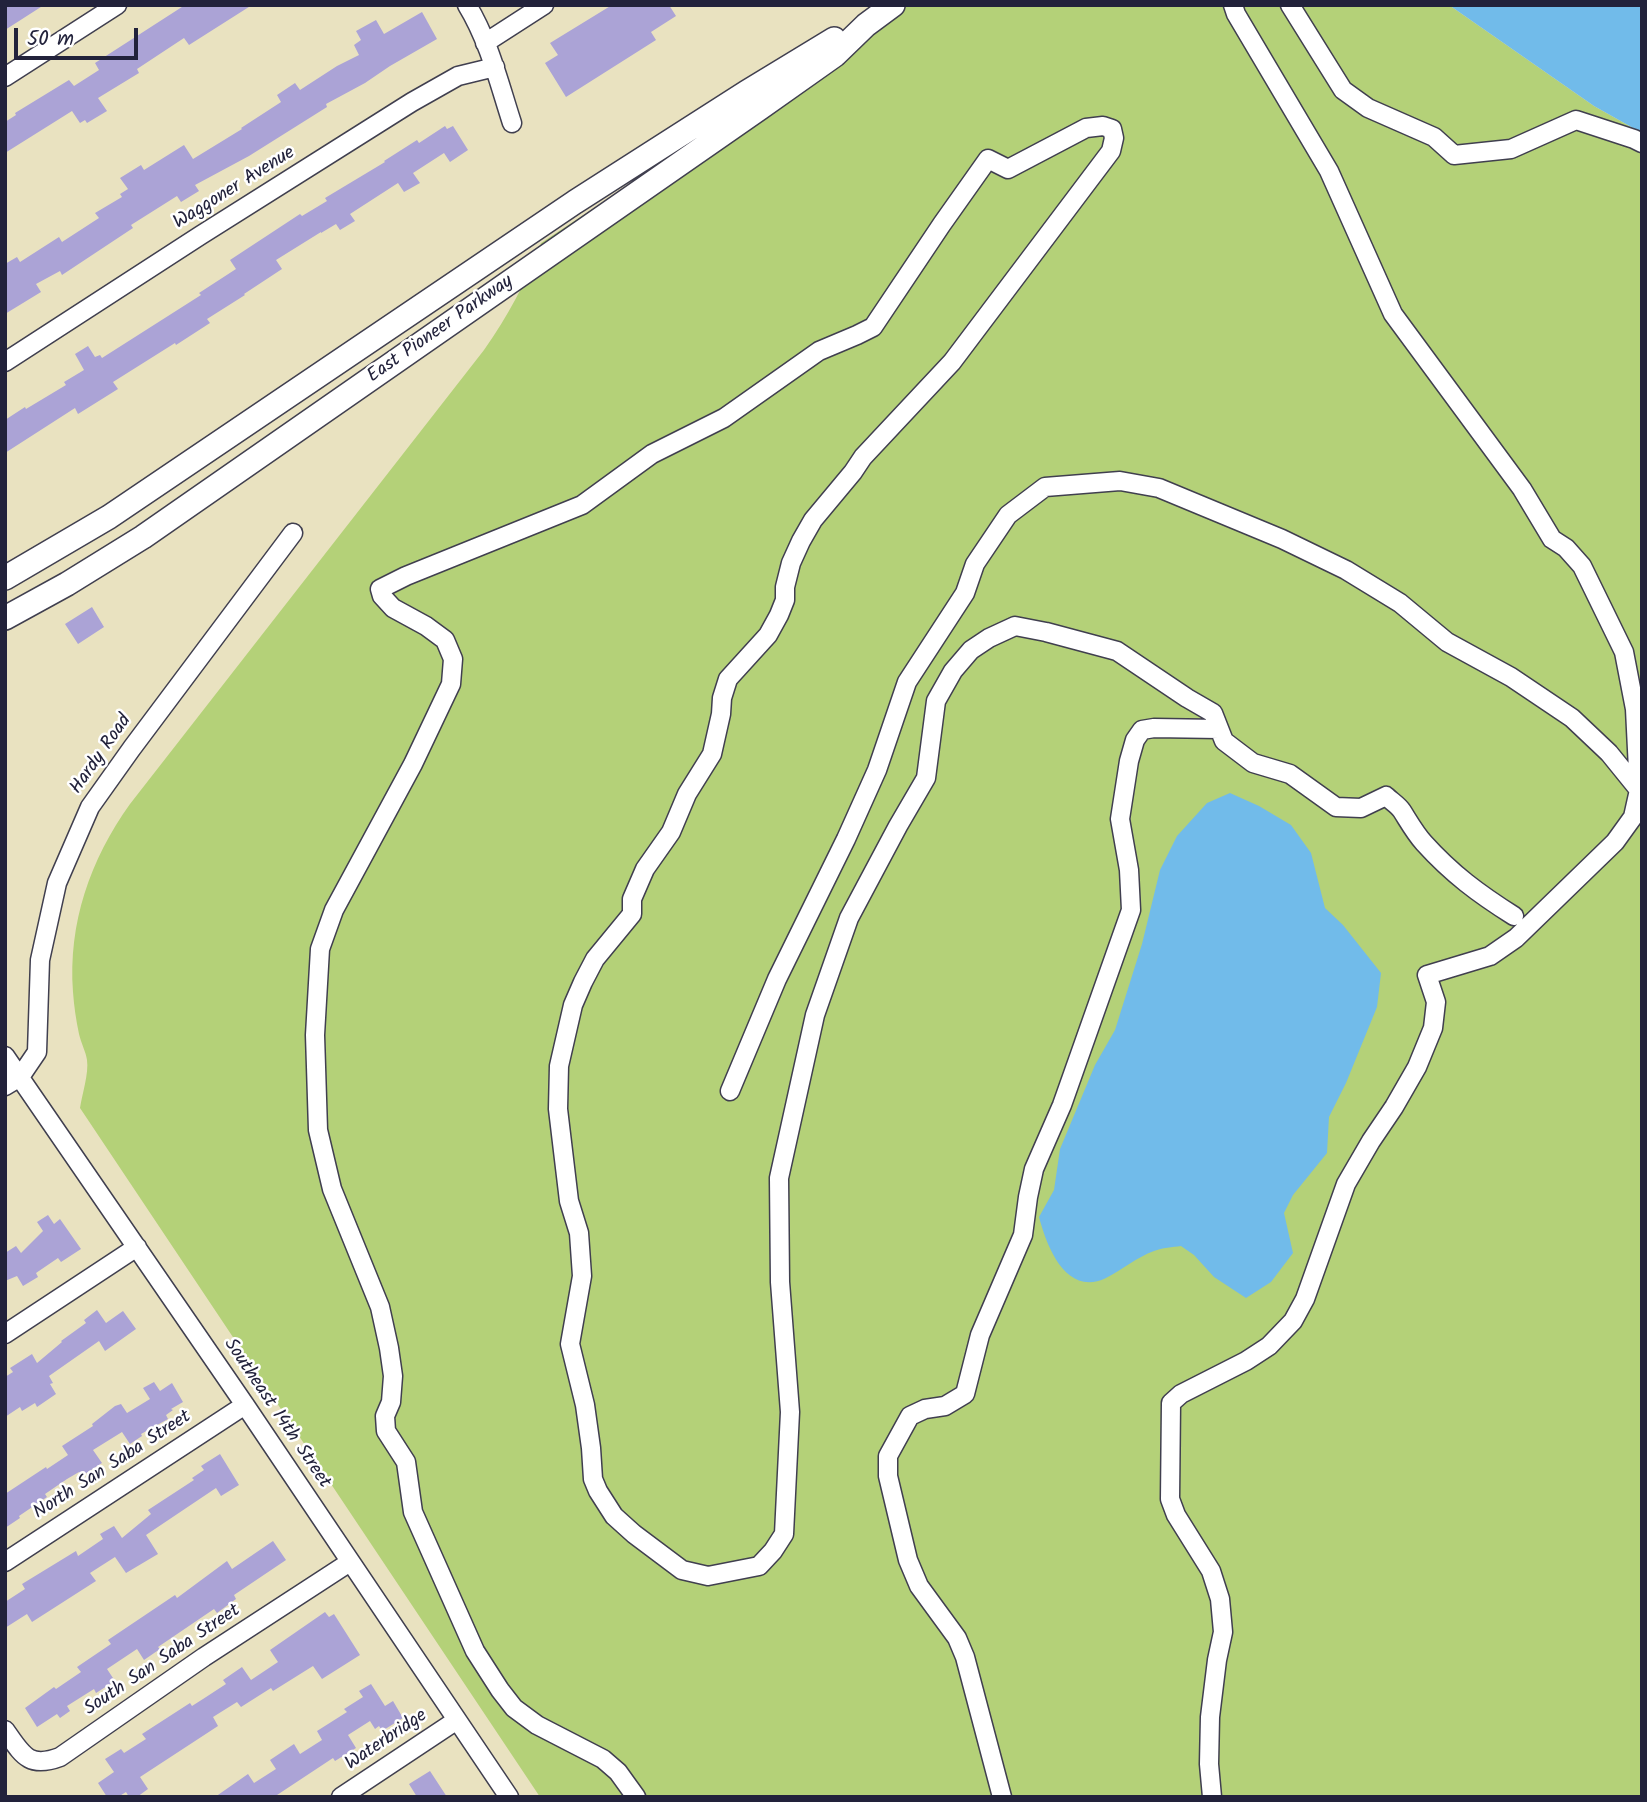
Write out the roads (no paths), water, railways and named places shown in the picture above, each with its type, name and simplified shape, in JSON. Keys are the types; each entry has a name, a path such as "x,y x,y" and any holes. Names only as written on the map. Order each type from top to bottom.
{"main road":[{"name":"East Pioneer Parkway","path":"5,618 143,537 835,55 866,25 893,5"},
{"name":"East Pioneer Parkway","path":"5,578 109,517 575,202 826,43 866,25"}],"street":[{"path":"5,77 117,5"},
{"path":"467,5 476,19 495,68 512,123"},
{"path":"485,43 544,5"},
{"path":"1212,1797 1209,1764 1210,1717 1223,1632 1220,1599 1211,1571 1176,1515 1170,1499 1171,1404 1181,1394 1269,1346 1293,1321 1305,1299 1346,1184 1417,1067 1433,1028 1436,1002 1427,975 1490,956 1516,938 1615,842 1633,817 1640,791 1635,709 1624,652 1594,588 1582,566 1566,548 1552,539 1522,489 1393,314 1329,171 1233,5"},
{"path":"1290,5 1343,90 1368,108 1434,137 1454,155 1511,149 1576,120 1642,143"},
{"name":"Waggoner Avenue","path":"5,362 412,102 458,76 495,68"},
{"path":"636,1797 618,1772 603,1759 537,1725 514,1708 475,1651 413,1512 405,1462 386,1431 385,1416 391,1402 393,1376 380,1307 332,1189 318,1130 315,1035 320,949 334,909 413,764 451,684 453,659 444,640 426,626 393,608 382,596 380,589 405,576 582,505 652,454 724,418 819,351 873,327 988,159 1008,169 1086,128 1112,129 1114,138 1111,151 952,362 863,457 813,520 791,563 785,600 768,635 728,679 712,754 687,793 671,832 645,869 632,899 632,914 595,959 573,1005 559,1066 558,1109 569,1201 579,1233 582,1276 570,1344 585,1405 593,1479 614,1516 682,1570 708,1576 759,1566 773,1551 783,1534 790,1412 780,1282 779,1178 815,1015 849,918 926,778 936,701 953,671 971,650 1015,626 1118,651 1213,713 1224,741 1253,762 1290,774 1336,807 1361,808 1386,796 1401,809 1410,825 1444,864 1466,884 1514,916"},
{"path":"730,1091 777,979 877,770 907,682 965,593 975,564 1008,514 1045,487 1120,481 1158,488 1282,538 1346,570 1401,603 1447,642 1511,677 1572,718 1609,753 1640,791"},
{"name":"Hardy Road","path":"12,1081 37,1052 40,960 57,883 90,807 293,533"},
{"path":"1002,1797 965,1657 957,1638 919,1586 908,1560 888,1476 888,1456 909,1416 925,1409 945,1406 965,1394 980,1335 1023,1235 1034,1169 1062,1105 1131,910 1129,870 1120,819 1135,740 1142,730 1154,728 1219,729"},
{"name":"Southeast 14th Street","path":"5,1056 12,1081 137,1248 509,1797"},
{"path":"5,1334 137,1248"},
{"name":"North San Saba Street","path":"5,1562 245,1405"},
{"name":"South San Saba Street","path":"5,1730 18,1749 30,1760 45,1762 60,1757 204,1657 350,1562"},
{"name":"Waterbridge","path":"341,1797 457,1720"}],"water":[{"path":"1449,5 1642,5 1642,133 1594,106"},
{"path":"1230,793 1291,825 1311,853 1325,908 1343,925 1381,973 1377,1007 1329,1117 1327,1153 1293,1195 1284,1213 1293,1253 1271,1282 1246,1298 1214,1277 1194,1255 1181,1246 1148,1254 1106,1278 1092,1282 1080,1281 1060,1266 1047,1242 1039,1217 1054,1190 1060,1149 1095,1065 1115,1030 1142,944 1160,870 1177,836 1207,803"}]}
